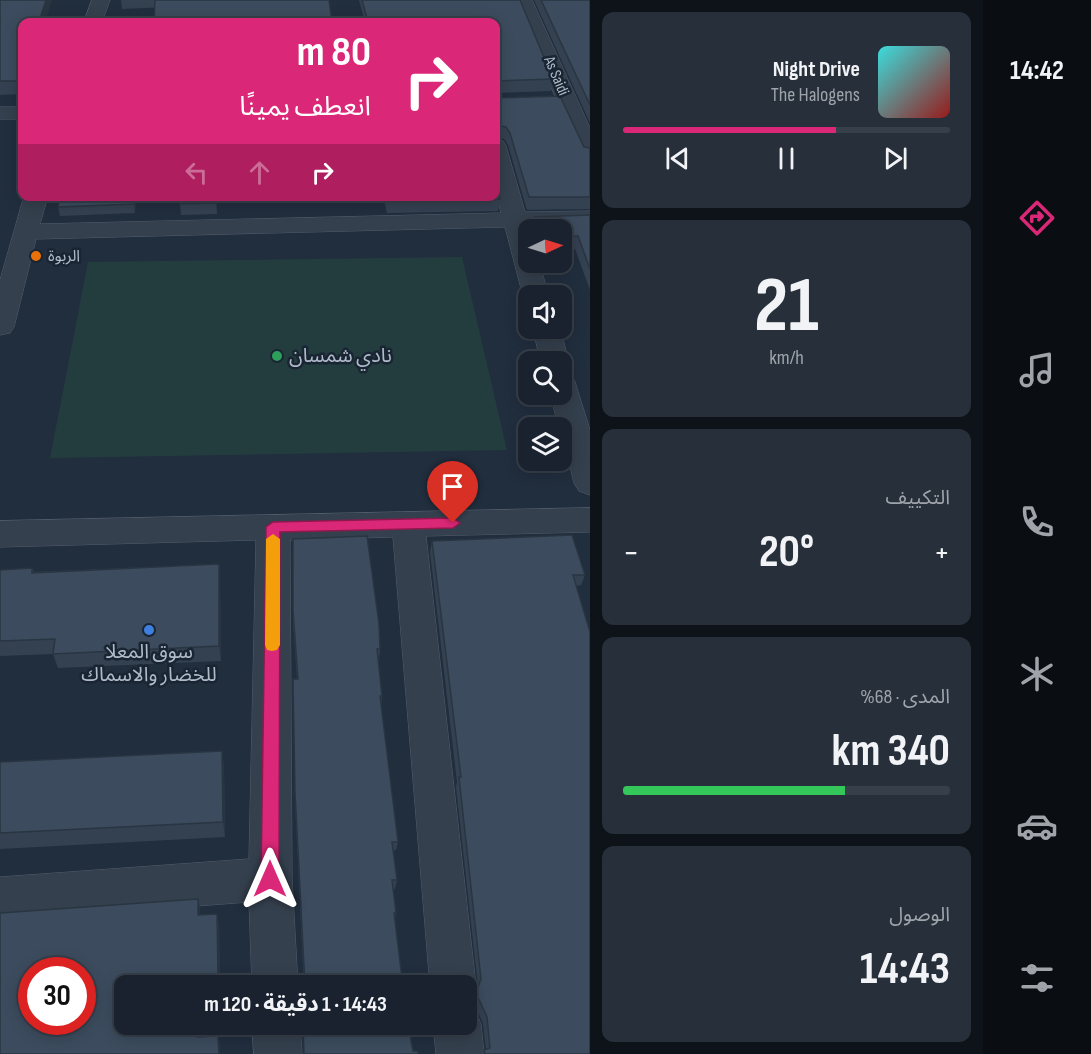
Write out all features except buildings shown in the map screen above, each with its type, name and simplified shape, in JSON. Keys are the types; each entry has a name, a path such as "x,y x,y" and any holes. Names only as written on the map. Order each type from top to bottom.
{"street":[{"path":"94,18 101,0"},
{"name":"As Saidi","path":"523,0 590,152"},
{"path":"542,100 566,99"},
{"path":"0,113 18,113"},
{"path":"500,165 533,285"},
{"path":"0,327 34,201"},
{"path":"25,232 590,218"},
{"path":"568,405 590,483"},
{"path":"0,534 590,520"},
{"path":"408,524 452,975"},
{"path":"273,527 270,879 274,975"},
{"path":"0,898 270,879"},
{"path":"277,1035 278,1054"},
{"path":"458,1035 460,1054"}],"green space":[{"name":"نادي شمسان","path":"462,257 507,450 50,458 88,262"}],"slow traffic":[{"path":"272,645 273,539"}],"place":[{"name":"الربوة","path":"36,256"},
{"name":"نادي شمسان","path":"277,356"},
{"name":"سوق المعلا للخضار والاسماك","path":"149,630"}],"route":[{"path":"270,879 273,527 453,523"}]}
